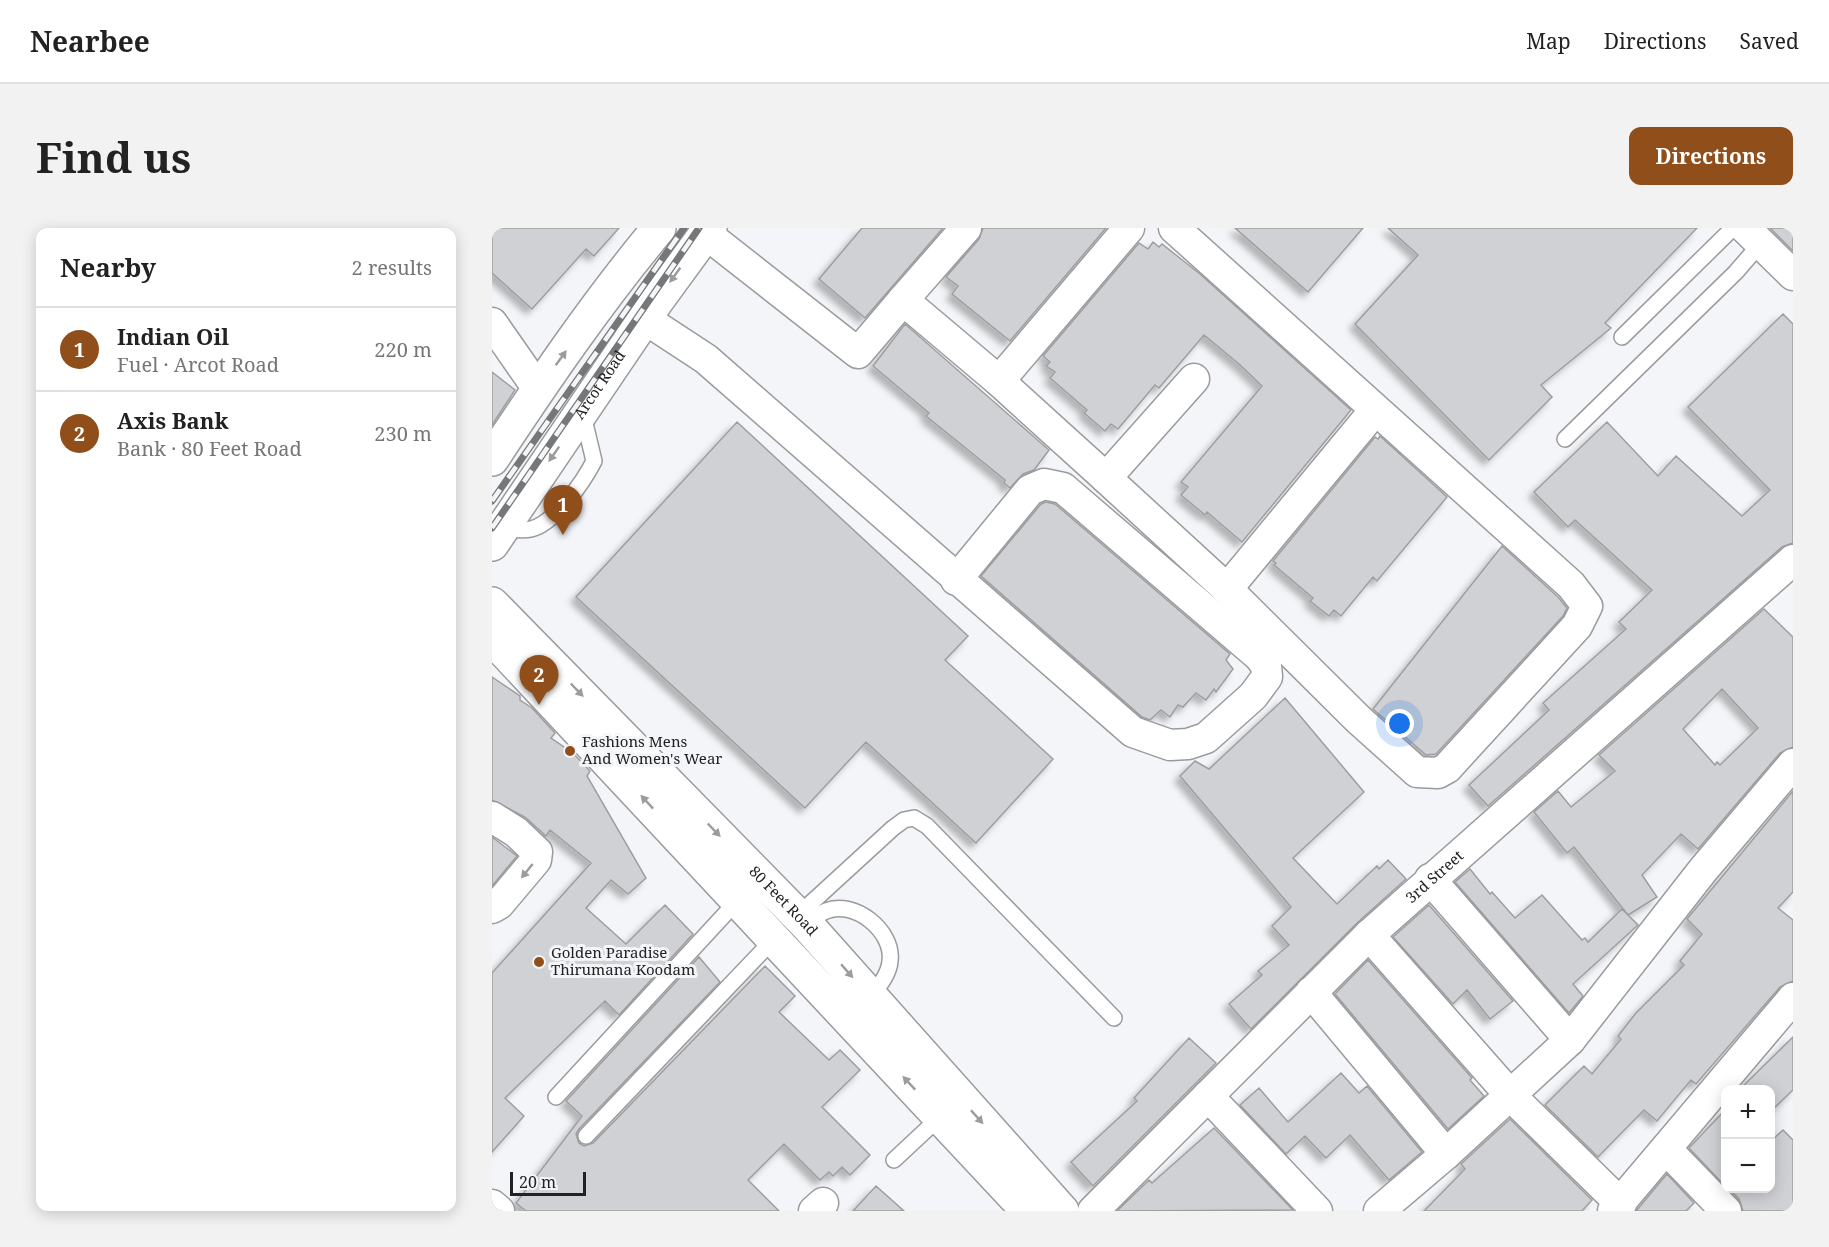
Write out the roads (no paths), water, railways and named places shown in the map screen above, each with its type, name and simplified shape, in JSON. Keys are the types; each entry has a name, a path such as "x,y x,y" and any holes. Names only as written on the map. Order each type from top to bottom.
{"street":[{"path":"492,459 538,389 658,228"},
{"path":"707,231 858,353 966,228"},
{"path":"999,381 1129,228"},
{"path":"903,300 999,381 1227,589 1359,720 1417,772 1438,773 1447,768 1577,626 1587,606 1571,585 1174,228"},
{"name":"Arcot Road","path":"497,536 707,231"},
{"path":"1753,236 1793,275"},
{"path":"645,319 706,360 956,580 1133,732 1170,745 1188,744 1206,738 1253,696 1267,677 1266,665 1259,656 1063,488 1044,484 1030,489 956,580"},
{"path":"492,323 538,389"},
{"path":"1106,478 1194,379"},
{"path":"1227,589 1375,410"},
{"name":"3rd Street","path":"1093,1211 1369,935 1793,560"},
{"name":"80 Feet Road","path":"492,604 803,920 1062,1211"},
{"name":"80 Feet Road","path":"492,638 1028,1211"},
{"path":"1378,1211 1446,1154 1570,1040 1703,870 1793,764"},
{"path":"492,817 516,832 537,852 536,860 499,904 492,908"},
{"path":"1430,879 1570,1040"},
{"path":"1369,935 1511,1096 1617,1208 1793,998"},
{"path":"1311,992 1446,1154"},
{"path":"1208,1096 1317,1211"},
{"path":"1667,1150 1726,1211"},
{"path":"492,1205 499,1211"}],"lane":[{"path":"1622,337 1733,228"},
{"path":"1565,439 1736,272 1753,236"},
{"path":"803,920 893,828 904,820 914,818 927,826 1114,1018"},
{"path":"556,1097 738,899"},
{"path":"803,920 838,908 861,915 877,927 888,942 890,961 883,981 870,997"},
{"path":"586,1136 774,939"},
{"path":"894,1160 940,1117"}],"railway":[{"path":"492,501 684,228"},
{"path":"492,528 699,228"}],"place":[{"name":"Indian Oil","path":"563,535"},
{"name":"Axis Bank","path":"539,705"},
{"name":"Fashions Mens And Women's Wear","path":"570,751"},
{"name":"Golden Paradise Thirumana Koodam","path":"539,962"}]}
